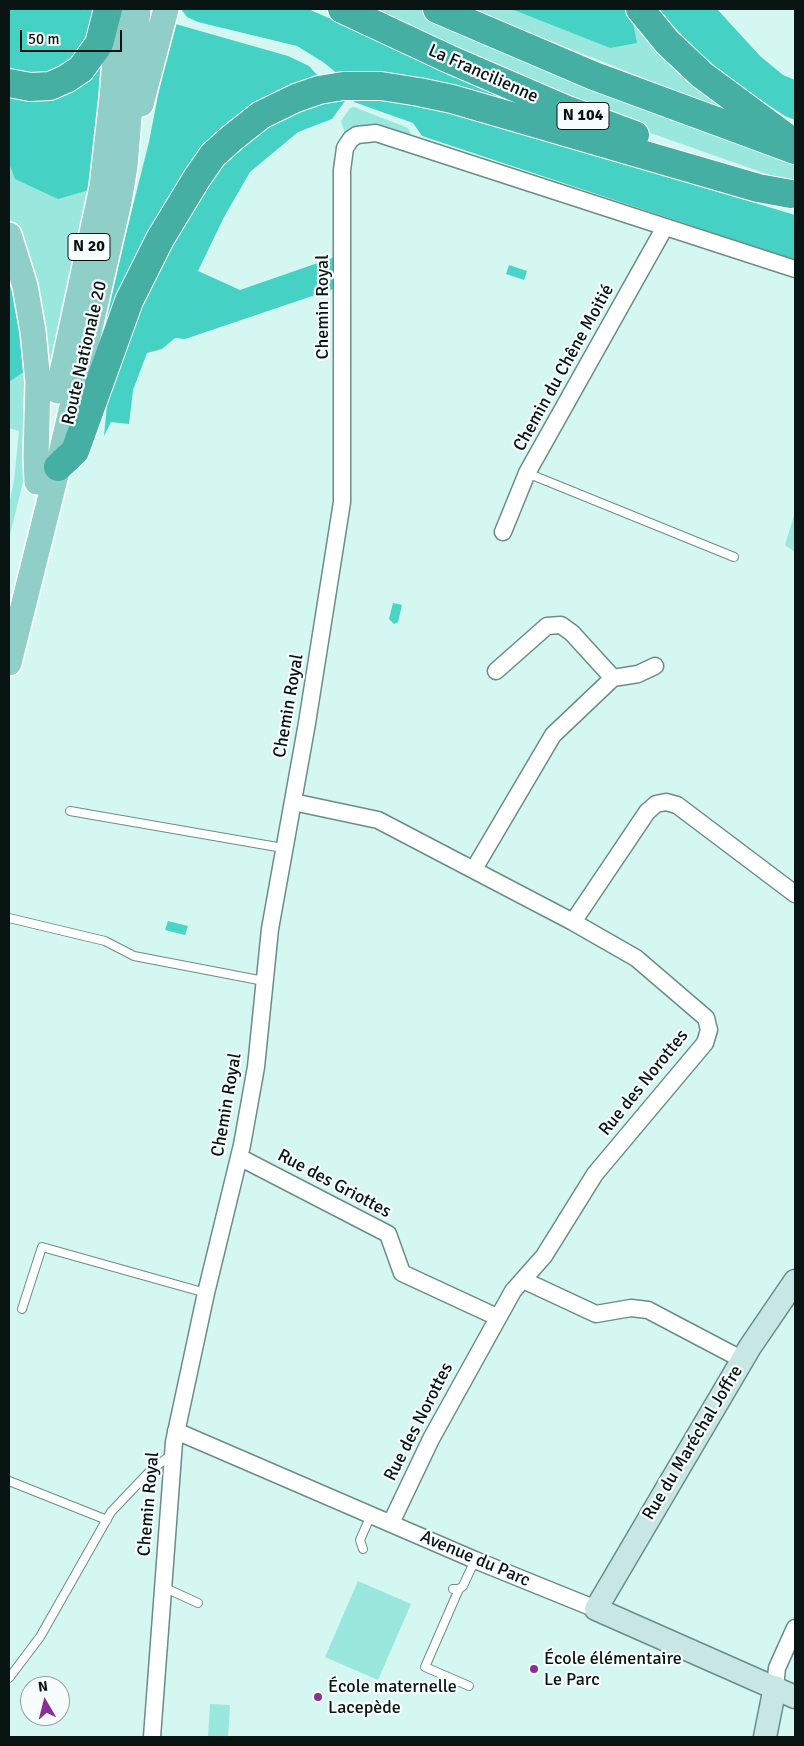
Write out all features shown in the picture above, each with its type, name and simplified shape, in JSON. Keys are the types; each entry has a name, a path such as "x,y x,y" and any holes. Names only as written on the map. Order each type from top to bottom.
{"highway":[{"path":"9,83 30,87 50,86 66,79 81,69 99,44 108,9"},
{"name":"La Francilienne","path":"342,9 449,59 565,109 793,194"},
{"name":"N 104","path":"437,9 594,76 795,150"},
{"path":"640,9 667,42 702,75 795,144"},
{"path":"48,475 75,451 129,301 160,239 197,178 214,155 232,138 261,115 296,98 343,86 381,86 420,92 452,99 758,188 793,194"}],"main road":[{"name":"Route Nationale 20","path":"9,663 48,475 102,188 119,9"},
{"name":"Route Nationale 20","path":"9,597 48,475 101,288 125,166 138,9"},
{"path":"125,166 166,9"},
{"path":"9,235 25,286 33,331 38,382 36,457 48,475"}],"street":[{"name":"Chemin Royal","path":"152,1737 172,1454 206,1293 239,1157 256,1066 264,980 283,848 293,802 342,502 342,170 347,144 357,135 376,133 795,269"},
{"name":"Chemin du Chêne Moitié","path":"503,532 528,473 665,227"},
{"path":"496,671 547,626 561,625 572,633 613,678"},
{"path":"474,869 553,735 613,678 638,674 655,666"},
{"name":"Rue des Norottes","path":"293,802 378,820 573,922 636,958 706,1018 709,1030 705,1043 595,1174 544,1256 513,1291 431,1439 391,1523"},
{"path":"573,922 647,812 656,804 666,802 677,805 795,894"},
{"name":"Rue des Griottes","path":"239,1157 388,1234 402,1273 497,1317"},
{"path":"523,1280 596,1314 631,1308 648,1310 743,1360"},
{"name":"Rue du Maréchal Joffre","path":"596,1609 743,1360 795,1281"},
{"name":"Avenue du Parc","path":"176,1431 475,1560 596,1609 795,1697"},
{"path":"765,1737 777,1668 795,1628"}],"lane":[{"path":"528,473 734,557"},
{"path":"70,811 283,848"},
{"path":"9,918 105,941 134,956 264,980"},
{"path":"22,1309 42,1247 206,1293"},
{"path":"9,1678 40,1637 111,1512 150,1471 172,1454"},
{"path":"9,1481 106,1520"},
{"path":"363,1549 360,1540 371,1515"},
{"path":"469,1686 425,1667 456,1589 463,1586 475,1560"},
{"path":"162,1586 198,1602"}],"shaded area":[{"path":"9,9 99,9 90,42 53,75 9,73"},
{"path":"181,9 308,9 566,121 339,75 323,62 297,46 198,22 187,17"},
{"path":"362,9 421,9 502,48 795,158 795,184 628,125"},
{"path":"470,9 511,9 610,48 632,18 730,105 727,111"},
{"path":"511,9 627,9 632,18 637,43 610,48"},
{"path":"658,9 717,9 760,56 783,75 795,80 795,120 785,116 735,83 700,55"},
{"path":"172,23 288,56 309,66 318,76 255,102 229,121 202,147 95,356 149,142"},
{"path":"105,46 89,190 58,199 15,179 9,164 9,88 27,93"},
{"path":"368,97 411,103 455,113 795,215 795,260 422,136 413,123 354,102 353,98"},
{"path":"342,98 345,101 332,119 298,132 250,172 224,217 198,271 240,290 335,257 333,289 185,339 175,338 162,349 147,353 133,390 129,424 111,422 104,436 108,395 143,295 204,189 230,155 291,110"},
{"path":"354,107 408,128 412,137 377,126 366,126 345,134 341,121 350,108"},
{"path":"9,164 15,179 89,190 75,253 64,328 46,419 9,216"},
{"path":"9,258 27,323 28,462 9,539 9,504 14,481 19,431 9,428 9,382 24,372 16,303 9,283"},
{"path":"509,265 527,271 524,280 506,274"},
{"path":"9,283 16,303 24,372 9,382"},
{"path":"795,512 795,552 785,545"},
{"path":"393,603 402,605 398,622 394,624 389,619"},
{"path":"168,921 188,926 185,935 165,930"},
{"path":"358,1581 411,1604 378,1680 325,1657"},
{"path":"210,1704 230,1705 228,1737 208,1737"}],"place":[{"name":"École élémentaire Le Parc","path":"534,1669"},
{"name":"École maternelle Lacepède","path":"318,1697"}]}
